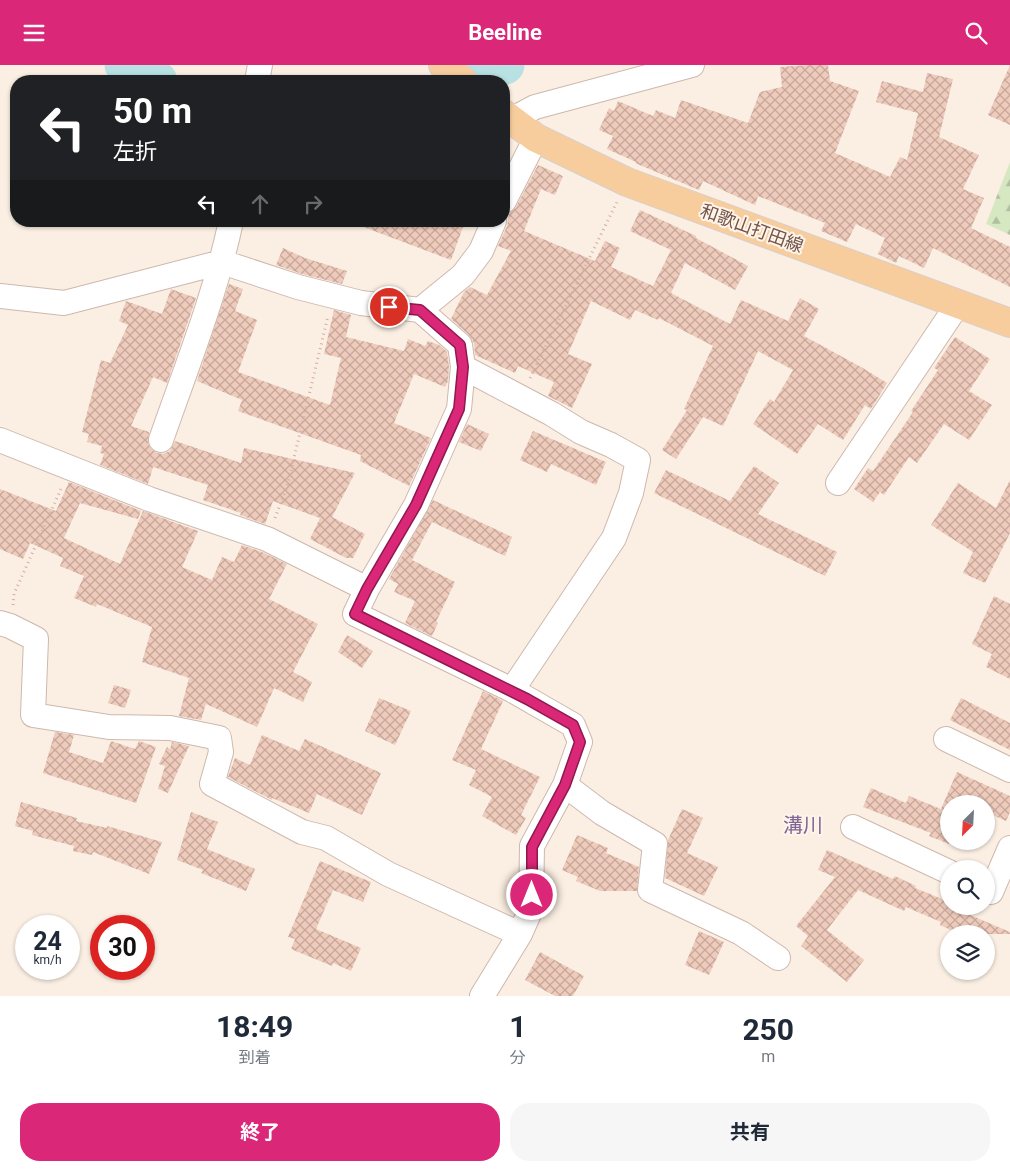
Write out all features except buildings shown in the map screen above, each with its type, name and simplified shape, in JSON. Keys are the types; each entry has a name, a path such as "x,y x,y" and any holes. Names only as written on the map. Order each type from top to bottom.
{"main road":[{"path":"443,65 456,75"},
{"name":"和歌山打田線","path":"510,119 536,138 627,182 1010,323"}],"street":[{"path":"510,116 535,107 692,65"},
{"path":"510,189 536,138"},
{"path":"161,440 208,308 230,227"},
{"path":"420,310 463,275 480,251 491,227"},
{"path":"0,297 64,303 222,261 298,287 361,303 420,310 460,345 463,367 459,409 416,505 367,589 355,614 512,691 573,725 580,742 565,785 532,847 532,909 520,934 482,996"},
{"path":"838,483 958,304"},
{"path":"463,367 581,432 611,445 638,460 631,493 614,538 512,691"},
{"path":"0,441 149,499 267,539 367,589"},
{"path":"5,624 36,639 33,715 109,727 170,728 219,738 221,752 212,784 302,832 326,838 388,874 520,934"},
{"path":"946,739 1010,770"},
{"path":"565,785 602,813 655,844 650,890 741,933 778,958"},
{"path":"853,827 940,868"},
{"path":"995,883 1010,848"}],"path":[{"path":"520,397 627,182"},
{"path":"267,539 287,487 333,296"},
{"path":"5,624 14,594 71,468"}],"green space":[{"path":"1010,162 1010,235 986,224"}],"waterway":[{"path":"124,65 145,75"},
{"path":"474,75 505,65"}],"district":[{"name":"溝川","path":"803,825"}],"route":[{"path":"389,307 420,310 460,345 463,376 459,409 416,505 367,589 355,614 512,691 573,725 580,742 576,758 565,785 532,847 532,895"}]}
